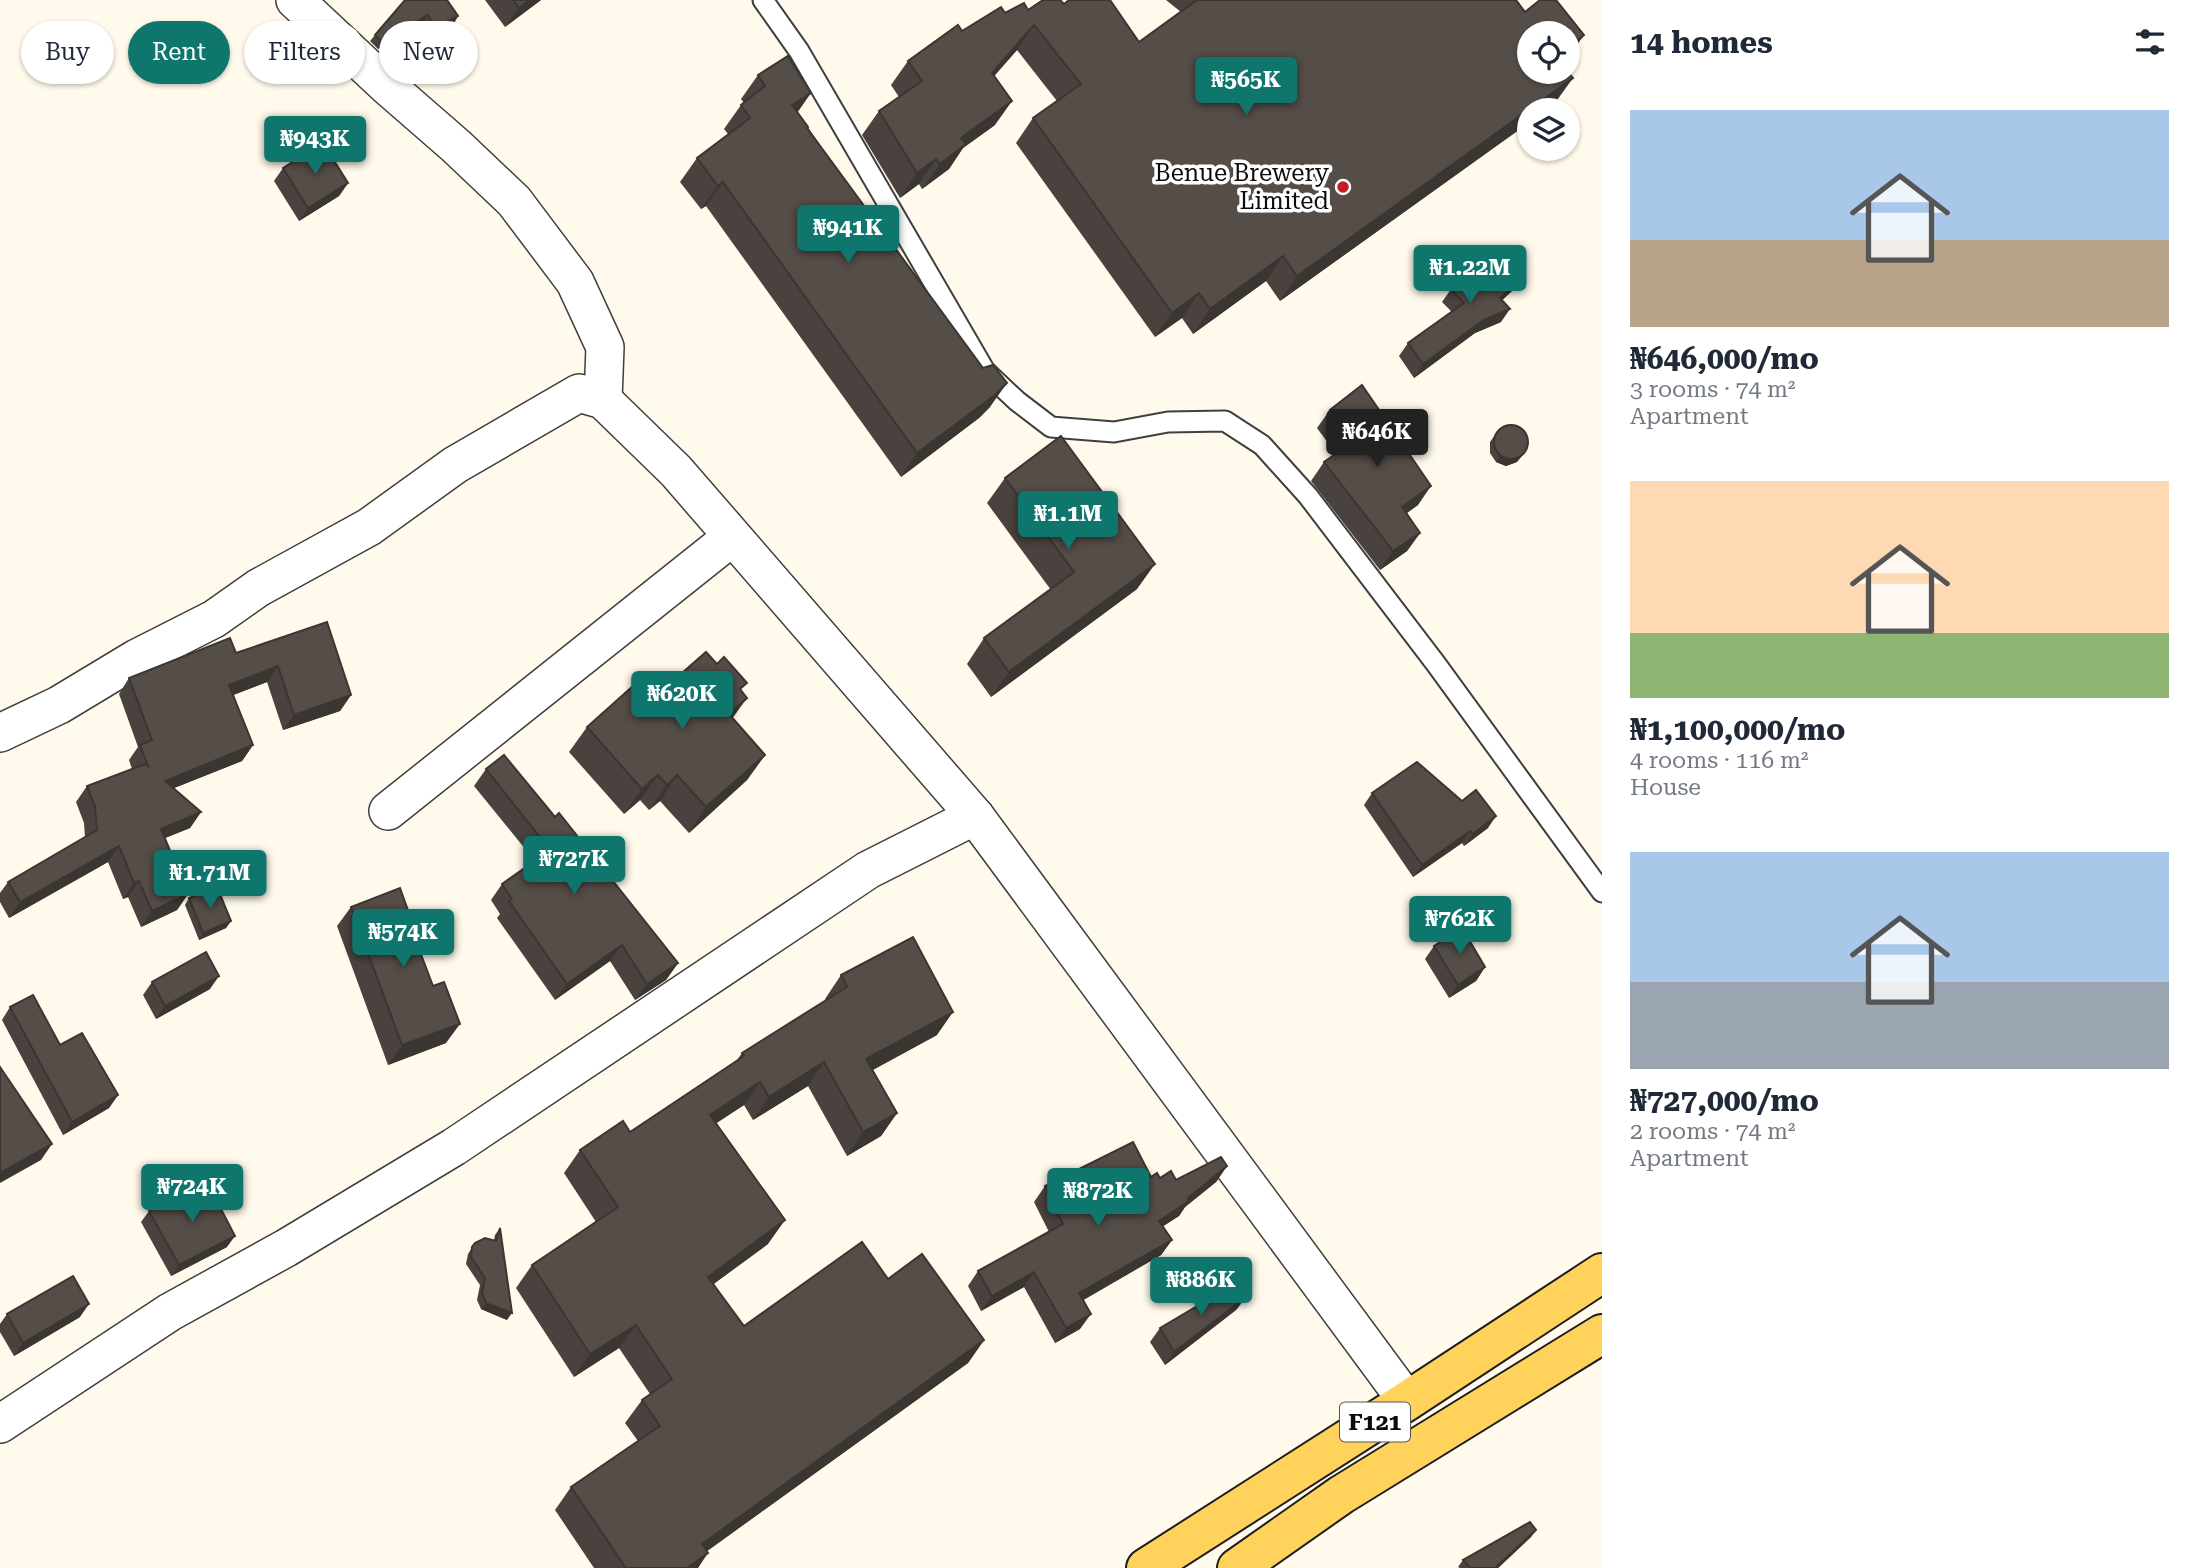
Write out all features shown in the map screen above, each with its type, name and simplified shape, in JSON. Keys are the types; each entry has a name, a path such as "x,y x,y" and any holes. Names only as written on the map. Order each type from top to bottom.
{"main road":[{"name":"F121","path":"1146,1568 1602,1273"},
{"name":"F121","path":"1237,1568 1341,1495 1602,1334"}],"street":[{"path":"295,0 514,201 575,282 605,347 603,400"},
{"path":"0,733 59,705 148,652 214,619 258,587 369,527 456,466 579,393 603,400 676,471 975,817 1407,1401"},
{"path":"388,811 732,537"},
{"path":"0,1424 170,1312 286,1248 454,1147 868,870 975,817"}],"lane":[{"path":"763,0 799,51 985,370 1017,401 1051,427 1114,432 1168,422 1225,421 1262,445 1308,496 1388,601 1602,892"}],"building":[{"path":"405,0 447,0 458,16 448,21 431,21 428,15 418,21 387,21"},
{"path":"513,0 529,0 519,8"},
{"path":"1043,0 1060,0 1064,4 1069,0 1110,0 1139,42 1197,0 1516,0 1525,12 1540,0 1556,0 1573,21 1517,21 1517,84 1565,84 1545,98 1517,98 1517,118 1297,276 1283,256 1210,309 1199,293 1172,313 1033,118 1081,84 1034,25 992,73 1012,101 961,138 966,144 940,164 936,159 917,173 879,111 922,81 908,61 958,25 962,31 1001,7 1005,13 1024,3 1028,10"},
{"path":"788,56 811,93 792,105 807,128 983,368 993,365 1007,383 995,395 917,453 723,182 718,186 697,158 750,118 741,105 765,86 758,75"},
{"path":"323,143 348,183 308,208 283,168"},
{"path":"1497,249 1523,277 1500,298 1510,309 1484,320 1423,364 1408,343 1464,303 1451,289"},
{"path":"1362,385 1431,486 1402,507 1420,533 1393,551 1324,462 1354,441 1330,410"},
{"path":"1511,425 1523,430 1528,442 1523,454 1511,459 1499,454 1494,442 1499,430"},
{"path":"1061,436 1155,564 1009,672 984,638 1074,572 1005,478"},
{"path":"327,622 351,695 294,715 278,666 229,685 253,745 165,781 201,812 161,829 188,894 152,911 139,881 134,883 119,846 20,902 8,882 97,830 95,807 87,786 145,764 148,766 140,745 152,740 129,678 230,638 236,653"},
{"path":"706,652 717,664 724,657 747,683 740,689 747,698 729,714 765,755 706,807 677,775 667,785 658,775 642,789 587,727 642,678 657,695"},
{"path":"504,755 555,817 559,813 678,963 647,984 622,945 567,984 509,901 512,899 502,884 550,850 486,769"},
{"path":"1417,762 1462,801 1476,790 1496,816 1473,834 1470,831 1422,865 1372,793"},
{"path":"217,887 231,921 203,933 189,898"},
{"path":"400,888 414,927 411,928 433,986 444,982 460,1024 402,1045 351,907"},
{"path":"1462,928 1485,967 1458,985 1434,946"},
{"path":"913,937 953,1012 866,1059 897,1113 863,1132 824,1062 769,1097 760,1082 710,1115 785,1220 708,1277 744,1326 862,1242 888,1279 922,1254 984,1340 702,1544 708,1553 687,1568 626,1568 571,1487 660,1426 642,1400 672,1379 636,1325 590,1354 532,1265 618,1207 580,1150 623,1121 630,1132 744,1056 742,1053 847,987 841,975"},
{"path":"206,952 219,976 165,1006 152,982"},
{"path":"33,995 60,1045 82,1033 118,1095 72,1122 10,1007"},
{"path":"0,1067 52,1144 0,1173"},
{"path":"1133,1142 1151,1177 1157,1173 1160,1178 1171,1171 1176,1180 1221,1157 1227,1166 1188,1198 1189,1201 1159,1221 1172,1240 1079,1293 1091,1314 1066,1328 1034,1272 992,1296 978,1271 1063,1224 1045,1186"},
{"path":"208,1184 235,1236 179,1265 149,1211"},
{"path":"500,1228 512,1313 486,1303 482,1293 485,1278 471,1257 475,1243 485,1238 496,1241"},
{"path":"73,1276 89,1304 23,1343 7,1314"},
{"path":"1236,1283 1246,1297 1174,1352 1160,1328"},
{"path":"1530,1522 1536,1530 1495,1568 1471,1568 1463,1560"}],"place":[{"name":"Benue Brewery Limited","path":"1343,187"}]}
